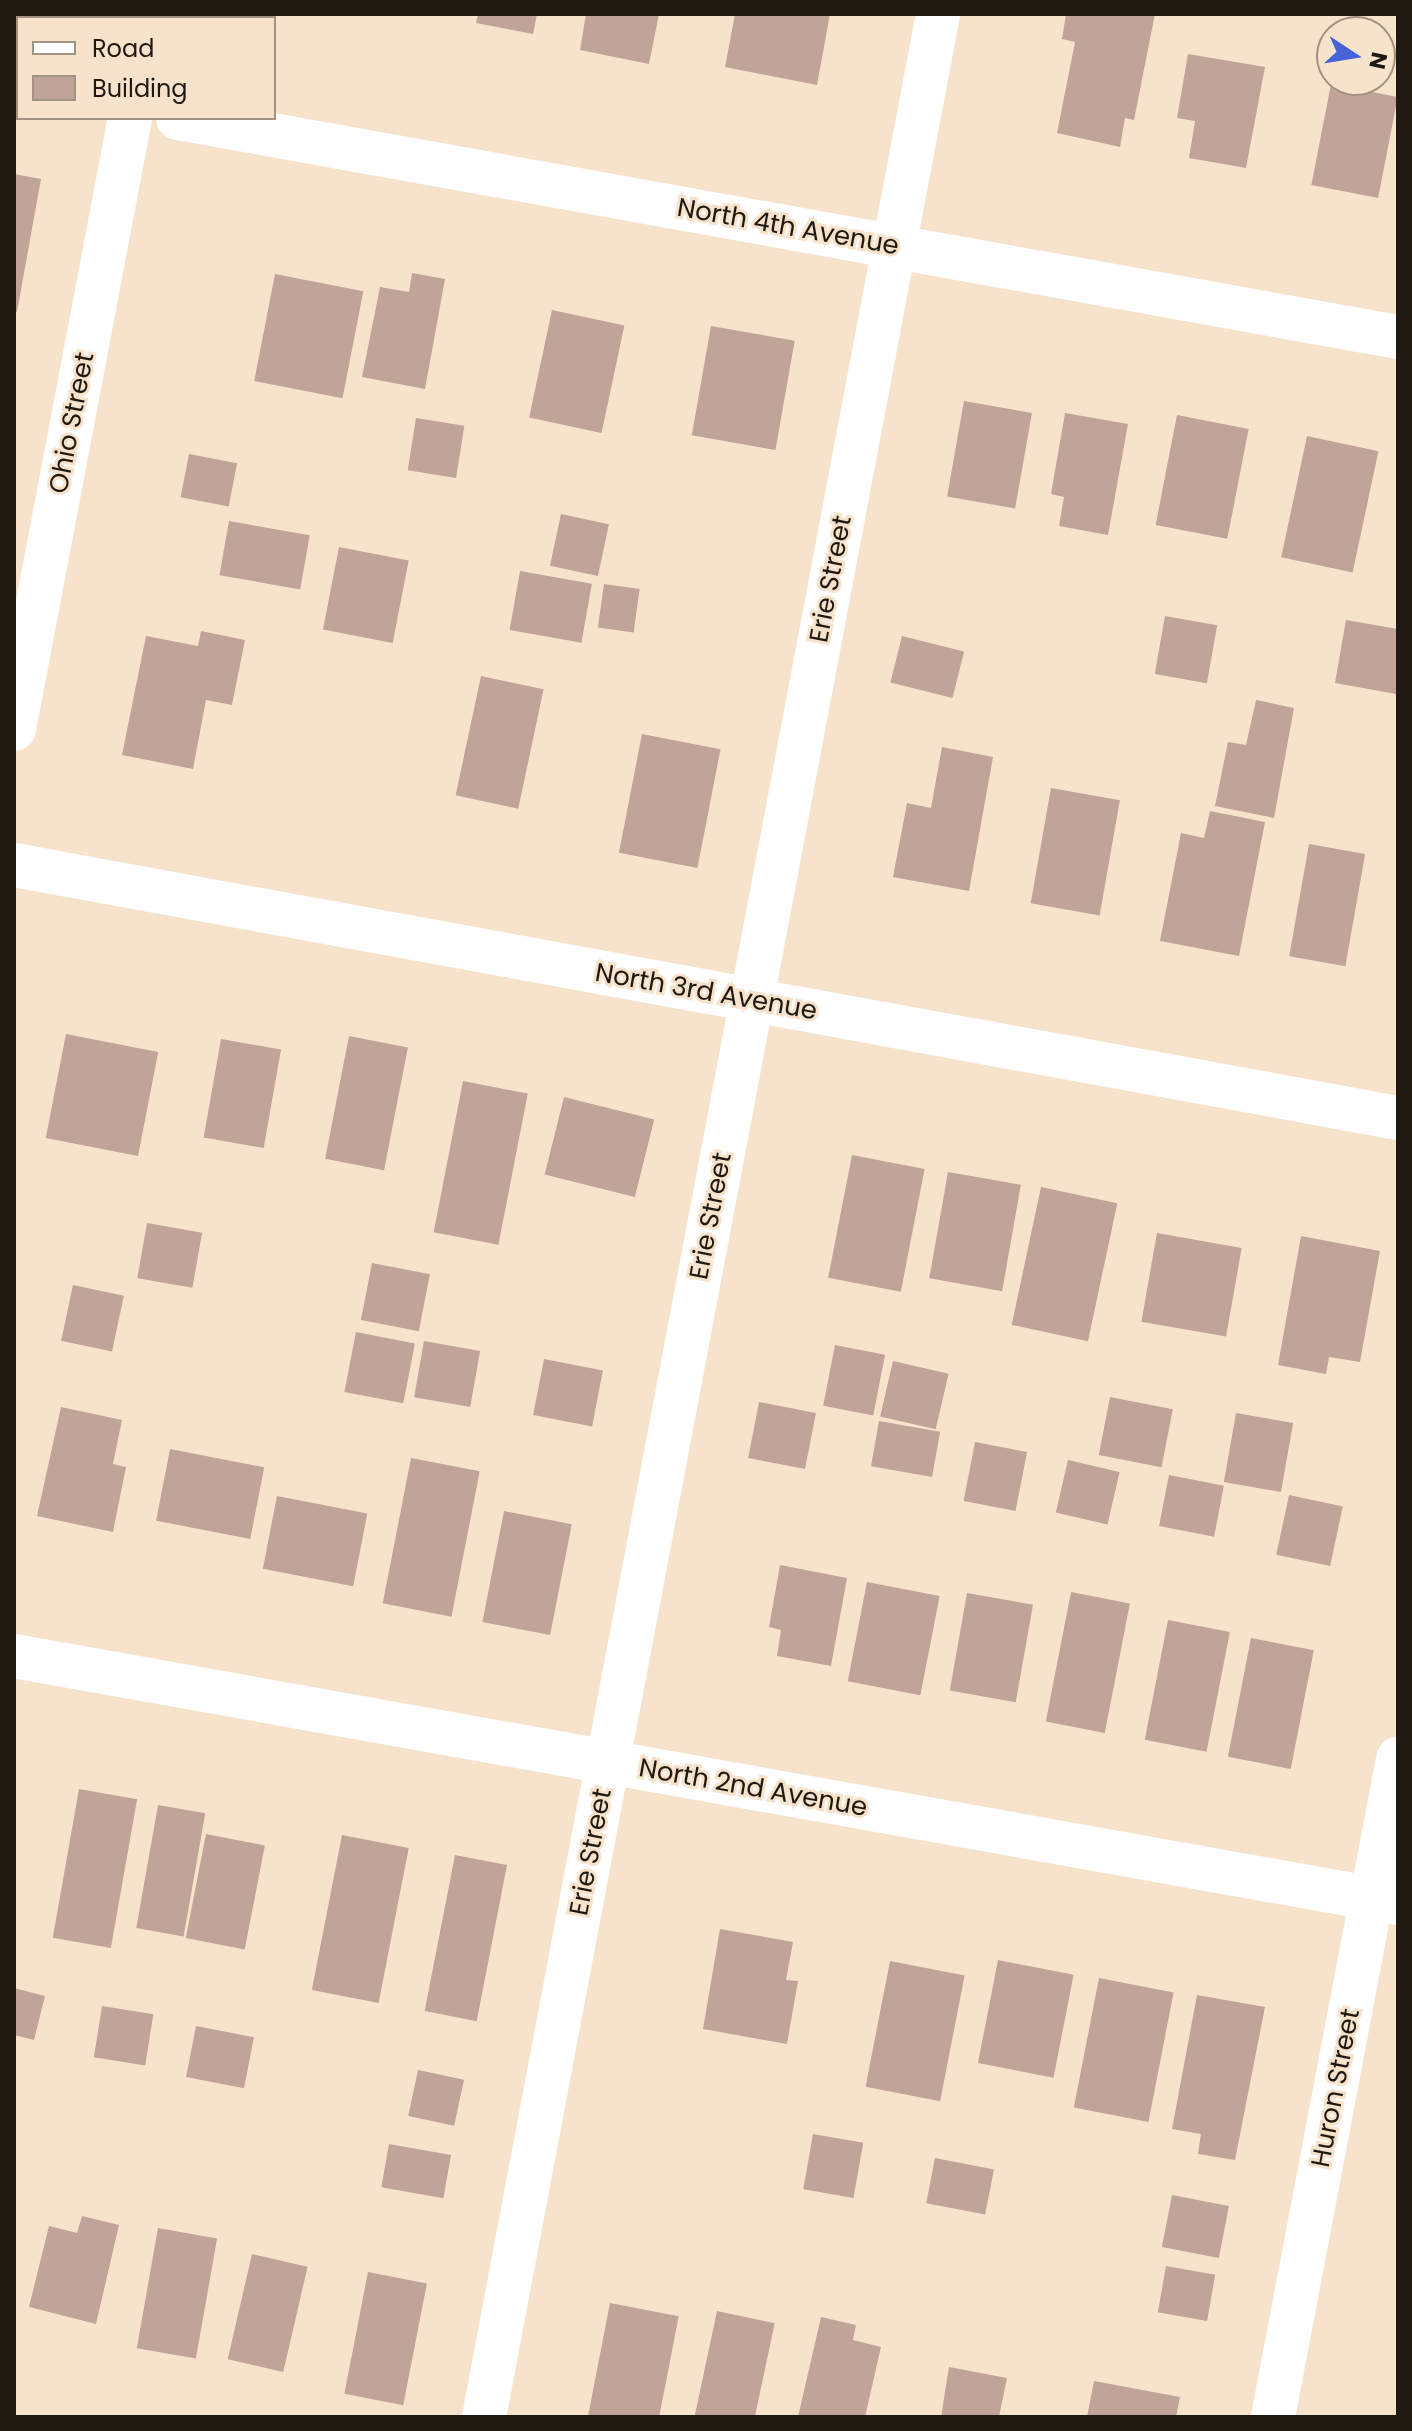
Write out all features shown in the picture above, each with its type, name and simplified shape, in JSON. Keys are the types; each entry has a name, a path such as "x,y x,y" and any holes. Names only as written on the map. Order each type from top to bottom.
{"street":[{"name":"Erie Street","path":"484,2417 938,14"},
{"name":"Ohio Street","path":"14,729 130,120"},
{"name":"North 4th Avenue","path":"189,120 1398,337"},
{"name":"North 3rd Avenue","path":"14,865 1398,1118"},
{"name":"North 2nd Avenue","path":"14,1656 1385,1901"},
{"name":"Huron Street","path":"1273,2417 1385,1901 1398,1759"}],"building":[{"path":"478,14 537,14 533,34 476,23"},
{"path":"586,14 659,14 649,64 580,50"},
{"path":"735,14 830,14 817,85 725,67"},
{"path":"1066,14 1155,14 1134,120 1125,118 1120,147 1057,133 1075,42 1062,39"},
{"path":"1188,54 1265,67 1246,168 1189,158 1195,121 1177,118"},
{"path":"1329,96 1398,97 1378,198 1311,185"},
{"path":"14,174 41,179 17,312 14,311"},
{"path":"412,273 445,279 425,389 362,377 380,287 409,292"},
{"path":"275,274 363,291 343,398 254,381"},
{"path":"552,310 624,325 602,433 529,418"},
{"path":"711,326 795,341 775,450 692,435"},
{"path":"964,401 1032,413 1015,509 947,497"},
{"path":"1065,413 1128,424 1108,535 1059,526 1064,497 1051,494"},
{"path":"1177,415 1249,429 1227,539 1156,525"},
{"path":"416,418 464,426 456,478 408,470"},
{"path":"1307,436 1378,451 1353,572 1281,557"},
{"path":"189,454 237,463 229,507 181,497"},
{"path":"561,514 609,524 598,576 550,566"},
{"path":"229,521 310,535 300,589 219,575"},
{"path":"339,547 409,561 393,643 323,629"},
{"path":"520,571 592,584 581,643 510,630"},
{"path":"604,584 640,589 634,633 598,628"},
{"path":"1165,616 1217,625 1207,683 1155,674"},
{"path":"1346,620 1398,629 1396,694 1335,683"},
{"path":"201,631 245,640 232,705 206,700 193,769 122,755 146,636 198,646"},
{"path":"902,636 964,651 952,698 890,683"},
{"path":"481,676 544,689 518,809 456,795"},
{"path":"1256,700 1294,708 1274,818 1215,806 1228,742 1246,745"},
{"path":"642,734 721,749 697,868 619,853"},
{"path":"942,747 993,757 969,891 893,877 907,803 931,808"},
{"path":"1051,788 1120,800 1100,915 1031,903"},
{"path":"1210,811 1265,822 1239,956 1160,941 1181,833 1204,838"},
{"path":"1309,844 1365,854 1345,966 1289,956"},
{"path":"66,1034 158,1052 138,1156 46,1138"},
{"path":"349,1036 408,1047 384,1170 325,1159"},
{"path":"221,1039 281,1050 264,1148 204,1137"},
{"path":"463,1081 528,1094 498,1245 434,1232"},
{"path":"564,1097 654,1119 635,1197 545,1175"},
{"path":"852,1155 925,1169 901,1292 828,1278"},
{"path":"948,1172 1021,1185 1002,1291 929,1278"},
{"path":"1041,1187 1117,1203 1088,1341 1012,1325"},
{"path":"147,1223 202,1233 192,1288 137,1278"},
{"path":"1157,1233 1242,1248 1226,1337 1141,1322"},
{"path":"1301,1236 1380,1251 1360,1362 1329,1357 1326,1374 1278,1365"},
{"path":"372,1263 430,1274 419,1331 361,1320"},
{"path":"73,1285 124,1296 112,1352 61,1341"},
{"path":"356,1332 415,1343 403,1403 344,1392"},
{"path":"424,1341 480,1351 470,1407 414,1397"},
{"path":"835,1345 885,1355 873,1416 823,1406"},
{"path":"544,1359 603,1370 592,1426 533,1415"},
{"path":"893,1361 949,1374 936,1429 880,1417"},
{"path":"1110,1397 1173,1409 1162,1467 1099,1455"},
{"path":"759,1402 816,1413 805,1469 748,1458"},
{"path":"61,1407 122,1420 113,1464 126,1467 113,1532 37,1516"},
{"path":"1236,1413 1293,1423 1281,1492 1224,1482"},
{"path":"879,1421 940,1432 932,1477 871,1466"},
{"path":"975,1442 1027,1452 1016,1511 964,1501"},
{"path":"170,1449 264,1467 250,1539 156,1521"},
{"path":"411,1458 480,1471 451,1617 383,1603"},
{"path":"1068,1460 1120,1472 1107,1525 1056,1513"},
{"path":"1169,1475 1224,1486 1214,1537 1159,1526"},
{"path":"1289,1495 1343,1506 1330,1566 1276,1555"},
{"path":"277,1496 367,1514 353,1586 263,1569"},
{"path":"504,1511 572,1524 550,1635 482,1622"},
{"path":"780,1565 847,1578 831,1666 777,1656 781,1630 769,1627"},
{"path":"867,1582 940,1596 920,1695 848,1681"},
{"path":"1071,1592 1130,1603 1105,1733 1046,1722"},
{"path":"967,1593 1033,1605 1016,1702 950,1690"},
{"path":"1168,1620 1230,1632 1207,1752 1145,1740"},
{"path":"1251,1638 1314,1650 1291,1769 1228,1757"},
{"path":"79,1789 137,1799 111,1948 53,1938"},
{"path":"158,1805 205,1813 184,1936 136,1928"},
{"path":"206,1834 265,1845 245,1950 186,1938"},
{"path":"342,1835 409,1848 379,2003 312,1990"},
{"path":"455,1855 507,1865 477,2021 425,2011"},
{"path":"720,1929 793,1942 786,1980 798,1981 787,2044 703,2029"},
{"path":"998,1960 1074,1975 1054,2078 978,2063"},
{"path":"890,1961 965,1976 940,2101 866,2087"},
{"path":"1099,1978 1174,1993 1148,2122 1074,2108"},
{"path":"14,1988 45,1996 34,2040 14,2035"},
{"path":"1197,1995 1265,2007 1235,2160 1198,2154 1201,2134 1172,2129"},
{"path":"102,2006 153,2014 145,2065 94,2057"},
{"path":"196,2026 254,2037 244,2088 186,2077"},
{"path":"418,2070 464,2080 454,2126 408,2116"},
{"path":"813,2134 863,2143 854,2198 803,2189"},
{"path":"389,2144 451,2155 443,2198 381,2187"},
{"path":"935,2158 994,2169 985,2215 926,2203"},
{"path":"1172,2195 1229,2206 1219,2258 1162,2247"},
{"path":"82,2216 119,2225 96,2324 29,2307 49,2226 77,2233"},
{"path":"158,2228 217,2238 196,2359 137,2348"},
{"path":"252,2254 308,2267 283,2372 228,2359"},
{"path":"1166,2266 1215,2275 1207,2321 1158,2312"},
{"path":"368,2272 427,2283 403,2405 344,2394"},
{"path":"610,2303 679,2316 659,2417 588,2417"},
{"path":"717,2311 775,2323 755,2417 695,2415"},
{"path":"821,2317 856,2325 853,2340 881,2347 865,2417 798,2417"},
{"path":"949,2367 1007,2378 999,2417 941,2417"},
{"path":"1094,2381 1180,2397 1176,2417 1087,2417"}]}
